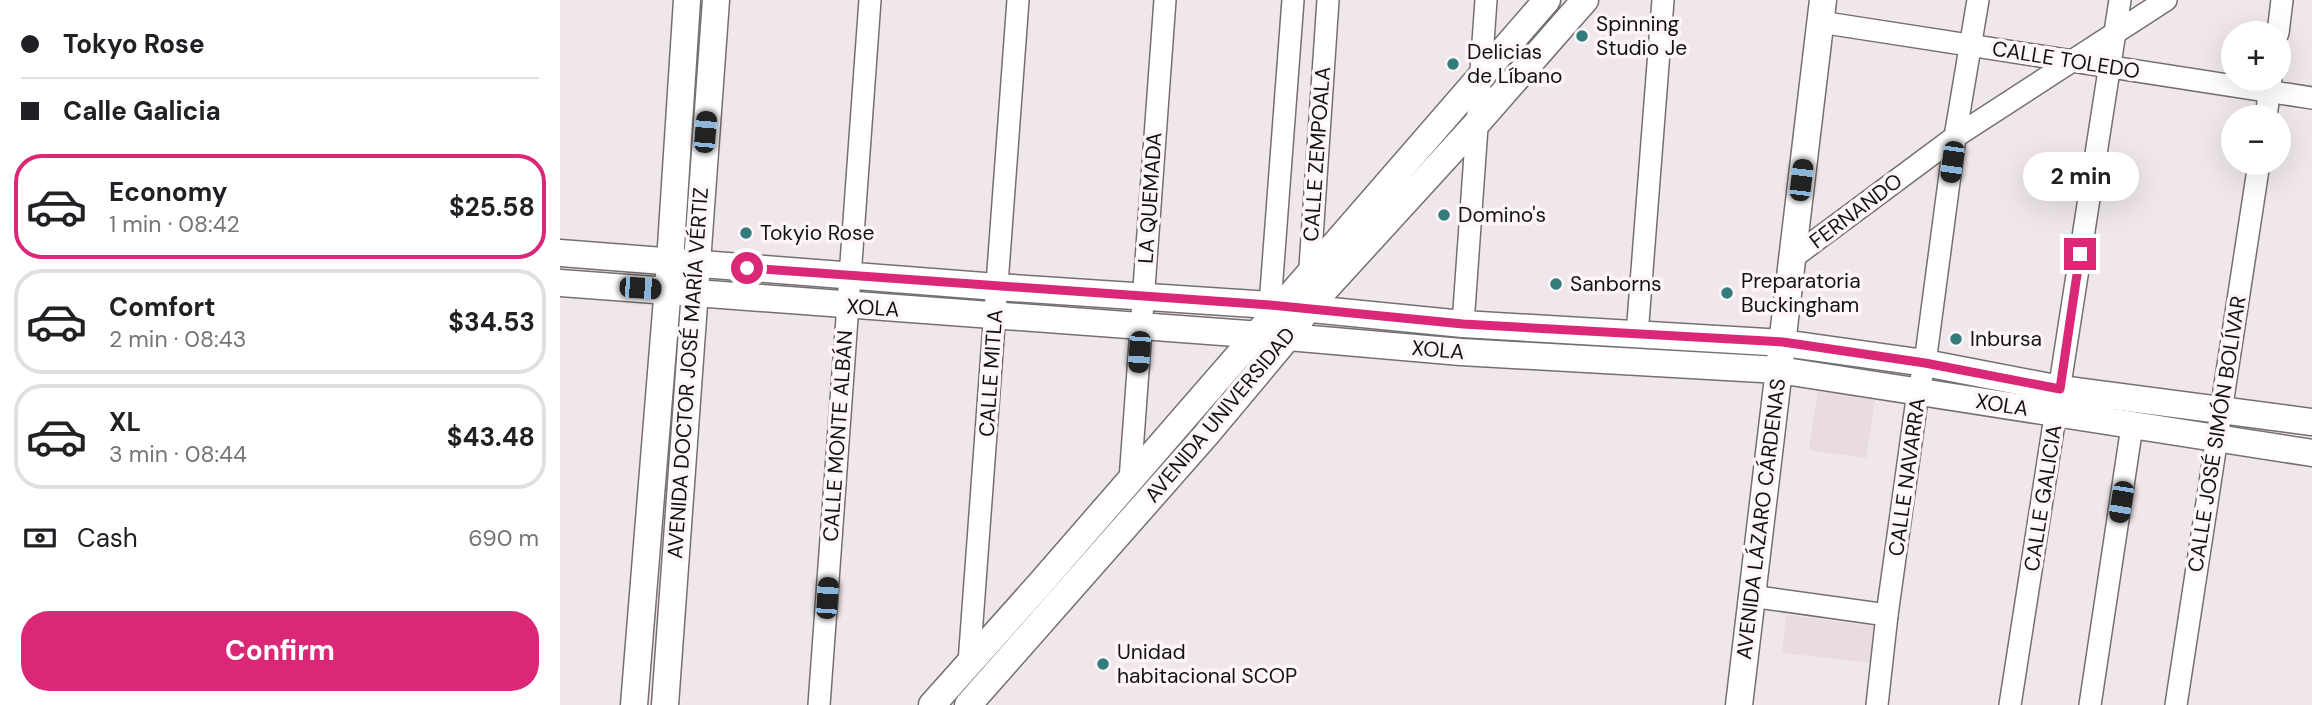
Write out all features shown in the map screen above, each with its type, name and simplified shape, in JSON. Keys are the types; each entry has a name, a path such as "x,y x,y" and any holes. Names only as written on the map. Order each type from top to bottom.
{"main road":[{"name":"AVENIDA DOCTOR JOSÉ MARÍA VÉRTIZ","path":"683,263 687,0"},
{"name":"AVENIDA DOCTOR JOSÉ MARÍA VÉRTIZ","path":"635,705 683,263 716,0"},
{"name":"AVENIDA UNIVERSIDAD","path":"932,705 1255,335 1275,305 1309,275 1547,0"},
{"name":"AVENIDA UNIVERSIDAD","path":"968,705 1206,435 1288,337 1308,308 1585,0"},
{"name":"AVENIDA LÁZARO CÁRDENAS","path":"1739,705 1821,11"},
{"name":"XOLA","path":"560,253 1143,298 1275,305 1463,324 1783,342 1925,363 2132,426 2312,453"},
{"name":"XOLA","path":"560,283 1461,352 1779,370 1918,392 2058,402 2221,409 2312,422"},
{"name":"AVENIDA DOCTOR JOSÉ MARÍA VÉRTIZ","path":"665,705 680,291"},
{"path":"1184,417 1206,435"}],"street":[{"name":"CALLE MONTE ALBÁN","path":"820,705 870,0"},
{"name":"CALLE MITLA","path":"970,663 1018,0"},
{"name":"LA QUEMADA","path":"1130,480 1166,0"},
{"name":"CALLE ZEMPOALA","path":"1275,305 1293,0"},
{"name":"CALLE ZEMPOALA","path":"1308,308 1328,0"},
{"path":"1463,324 1486,0"},
{"path":"1637,335 1664,0"},
{"name":"CALLE NAVARRA","path":"1877,705 1918,392 1925,363 1955,137 1978,0"},
{"name":"CALLE GALICIA","path":"2010,705 2120,0"},
{"name":"FERNANDO","path":"1791,259 1955,137 2166,0"},
{"path":"2280,21 2283,0"},
{"name":"CALLE TOLEDO","path":"1821,11 1970,45 2109,67 2221,80"},
{"name":"CALLE TOLEDO","path":"2289,91 2312,98"},
{"name":"CALLE JOSÉ SIMÓN BOLÍVAR","path":"2176,705 2257,175"},
{"path":"2090,705 2132,426"},
{"path":"1751,596 1887,615"}],"shaded area":[{"path":"1818,389 1875,400 1866,458 1809,450"},
{"path":"1786,615 1879,627 1874,663 1782,653"}],"place":[{"name":"Spinning Studio Je","path":"1582,36"},
{"name":"Delicias de Líbano","path":"1453,64"},
{"name":"Domino's","path":"1444,215"},
{"name":"Tokyio Rose","path":"746,233"},
{"name":"Sanborns","path":"1556,284"},
{"name":"Preparatoria Buckingham","path":"1727,293"},
{"name":"Inbursa","path":"1956,339"},
{"name":"Unidad habitacional SCOP","path":"1103,664"}],"route":[{"path":"747,268 1270,305 1463,324 1783,342 1925,363 2060,389 2080,254"}]}
